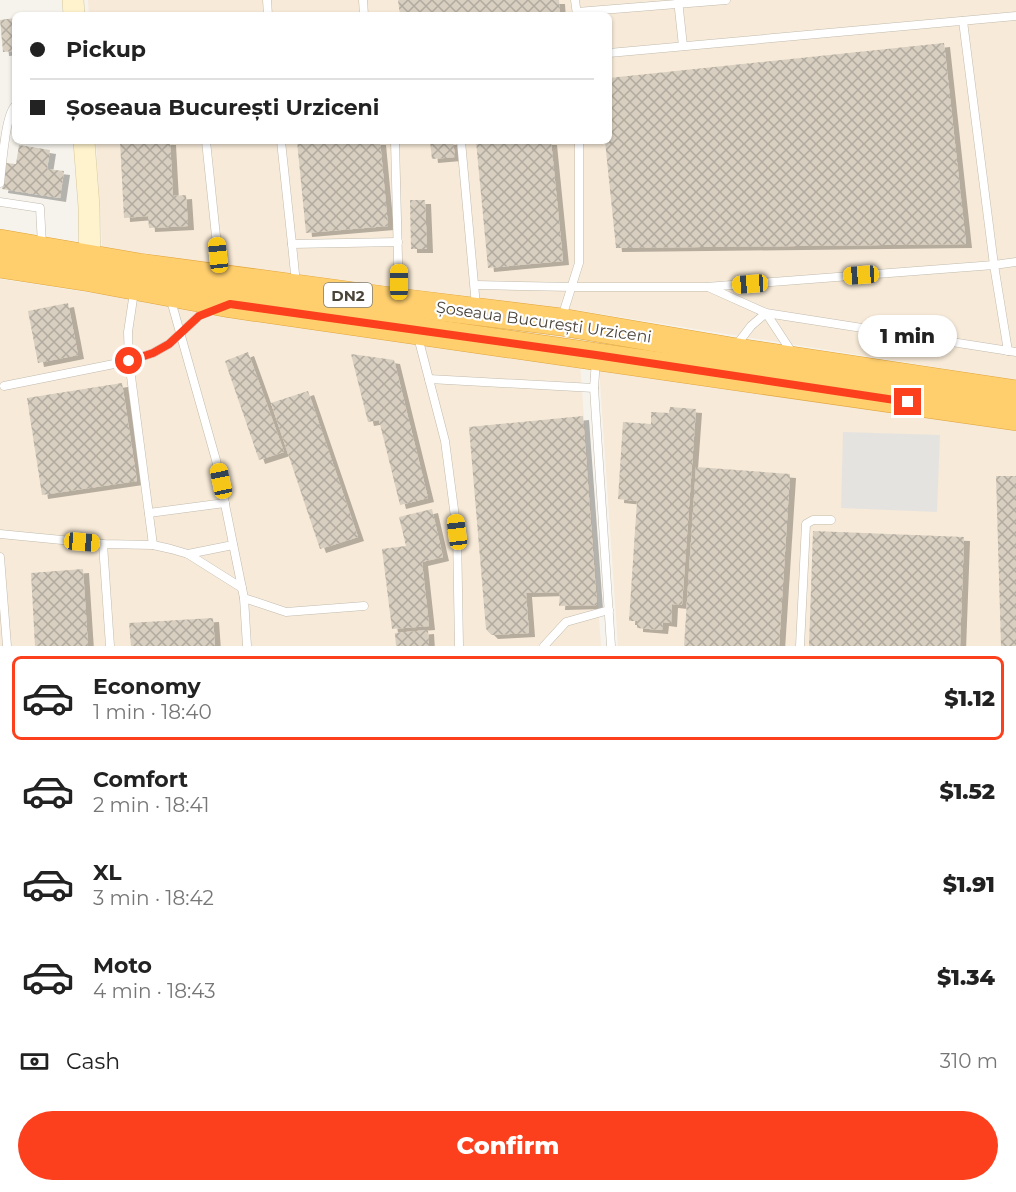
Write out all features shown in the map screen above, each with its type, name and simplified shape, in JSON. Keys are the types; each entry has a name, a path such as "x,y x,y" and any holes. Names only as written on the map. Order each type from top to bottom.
{"highway":[{"name":"Șoseaua București Urziceni","path":"0,243 42,250 90,268"},
{"name":"Șoseaua București Urziceni","path":"0,264 90,268 168,282 230,304 1016,417"},
{"name":"Șoseaua București Urziceni","path":"168,282 221,278 399,302 476,298 561,322 731,351 1016,394"}],"street":[{"path":"84,144 89,207 90,268"}],"lane":[{"path":"586,12 678,2 726,0"},
{"path":"678,2 683,46"},
{"path":"612,53 1016,16"},
{"path":"706,287 766,313 1012,352 994,266 963,21"},
{"path":"0,183 5,140 12,109"},
{"path":"206,144 221,278"},
{"path":"281,144 296,288"},
{"path":"395,144 399,302"},
{"path":"461,144 476,298 572,287 706,287 994,266 1016,262"},
{"path":"561,322 579,263 579,144"},
{"path":"0,202 40,208 42,250"},
{"path":"292,244 398,242"},
{"path":"137,277 128,332 129,361 153,545"},
{"path":"168,282 180,335 216,460 244,598 247,646"},
{"path":"4,386 129,361 153,353 169,344 199,316 230,304"},
{"path":"731,351 751,326 766,313"},
{"path":"766,313 797,361"},
{"path":"417,331 445,441 457,532 459,646"},
{"path":"596,355 594,388 611,646"},
{"path":"429,379 594,388"},
{"path":"149,513 225,502"},
{"path":"800,646 806,524 813,520 831,520"},
{"path":"0,534 103,544 153,545 188,554 242,588"},
{"path":"103,544 110,646"},
{"path":"188,554 233,545"},
{"path":"0,557 7,646"},
{"path":"244,598 286,612 364,606"},
{"path":"544,646 566,622 609,610"}],"shaded area":[{"path":"88,0 1016,0 1016,380 576,310 601,646 0,646 0,279 105,295 96,144 612,144 612,12 89,12"},
{"path":"599,367 1016,429 1016,646 618,646"},
{"path":"843,432 940,435 937,512 841,508"}],"building":[{"path":"398,0 559,0 560,12 400,12"},
{"path":"12,18 12,51 3,52 0,20"},
{"path":"944,43 966,244 616,248 605,144 612,144 612,78"},
{"path":"120,144 170,144 173,196 186,195 188,226 149,228 148,216 124,218"},
{"path":"297,144 380,144 388,226 306,233"},
{"path":"430,144 453,144 455,157 432,159"},
{"path":"476,144 551,144 563,261 488,268"},
{"path":"19,145 50,150 47,169 64,171 60,198 2,189 6,163 16,164"},
{"path":"410,200 425,200 427,249 411,249"},
{"path":"68,303 78,355 38,363 28,311"},
{"path":"248,352 284,452 259,460 225,361"},
{"path":"351,354 394,360 428,498 400,505 379,420 368,422"},
{"path":"122,383 137,481 42,495 27,398"},
{"path":"308,391 358,537 320,549 271,403"},
{"path":"670,407 696,409 682,605 672,604 671,623 663,622 662,630 637,628 637,621 629,621 637,501 618,499 623,422 651,424 651,412 669,413"},
{"path":"583,416 597,605 559,606 560,592 526,593 529,633 492,635 486,629 469,427"},
{"path":"696,467 790,474 779,646 684,646"},
{"path":"996,476 1016,476 1016,646 1001,646"},
{"path":"432,509 443,557 422,562 429,626 392,629 382,549 406,546 399,517"},
{"path":"813,531 964,537 960,646 809,646"},
{"path":"83,569 88,646 35,646 31,573"},
{"path":"213,618 215,646 131,646 129,623"},
{"path":"428,630 429,646 396,646 395,633"}],"route":[{"path":"129,361 153,353 169,344 199,316 230,304 596,355 908,402"}]}
